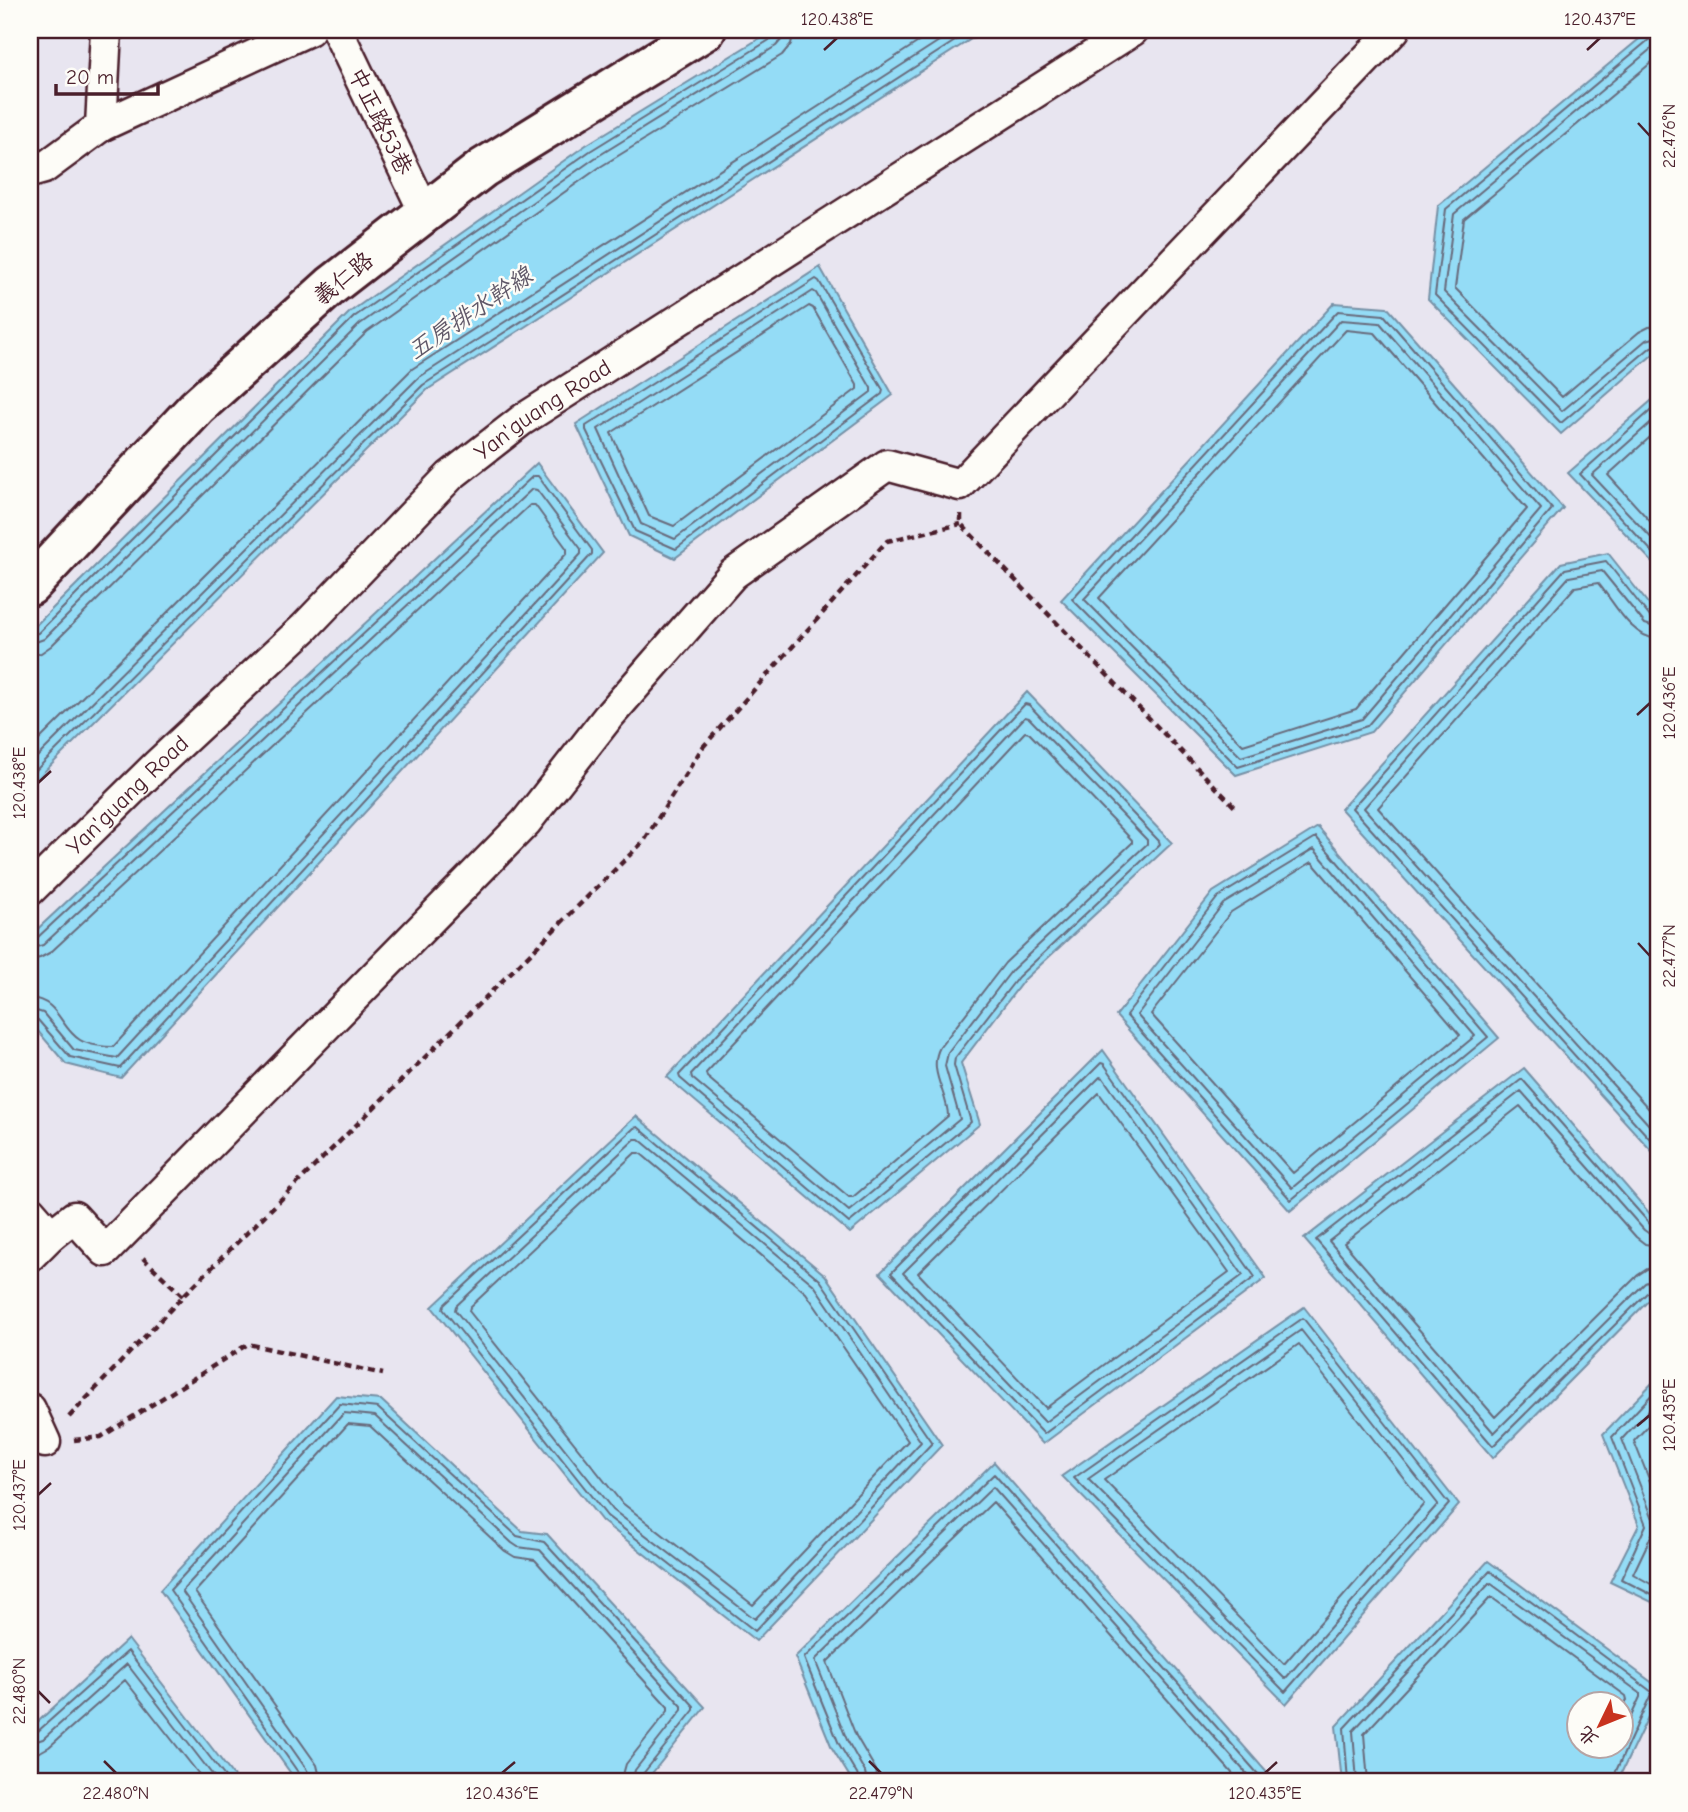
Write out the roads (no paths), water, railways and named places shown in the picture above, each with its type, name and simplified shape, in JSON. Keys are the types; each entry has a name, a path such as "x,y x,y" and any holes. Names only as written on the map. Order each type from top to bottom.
{"street":[{"path":"101,126 106,30"},
{"path":"30,173 44,168 101,126 309,30"},
{"name":"中正路53巷","path":"337,30 425,213"},
{"name":"義仁路","path":"30,586 197,407 331,286 483,168 706,30"},
{"name":"Yan'guang Road","path":"30,890 158,764 304,628 450,476 491,444 522,420 1133,30"},
{"path":"30,1256 74,1217 104,1251 526,822 608,717 733,574 887,465 960,485 1394,30"},
{"path":"30,1211 51,1235"},
{"path":"30,1409 45,1442"}],"water":[{"name":"五房排水幹線","path":"773,30 985,30 427,390 30,786 30,631 350,312 586,145"},
{"path":"1650,30 1658,30 1658,350 1561,434 1428,299 1438,206"},
{"path":"820,267 893,395 675,558 629,536 576,424"},
{"path":"1334,303 1387,307 1563,508 1371,732 1236,775 1061,600"},
{"path":"1658,395 1658,568 1568,473"},
{"path":"537,463 603,553 121,1078 66,1064 30,1022 30,936"},
{"path":"1608,553 1658,616 1658,1158 1341,809 1561,563"},
{"path":"1027,692 1172,843 1023,981 961,1063 980,1124 850,1233 667,1077"},
{"path":"1318,827 1499,1038 1290,1211 1116,1016 1213,892"},
{"path":"1103,1050 1266,1278 1043,1444 880,1273"},
{"path":"1524,1068 1658,1223 1658,1291 1493,1458 1304,1239"},
{"path":"636,1116 825,1275 942,1445 756,1641 602,1521 432,1307"},
{"path":"1304,1307 1459,1505 1286,1704 1062,1476"},
{"path":"1658,1377 1658,1605 1610,1582 1639,1525 1603,1434"},
{"path":"336,1396 381,1400 522,1531 547,1534 705,1707 645,1782 297,1782 160,1590"},
{"path":"994,1462 1273,1782 853,1782 832,1748 795,1657"},
{"path":"1488,1561 1658,1687 1658,1696 1636,1742 1636,1689 1566,1689 1566,1759 1628,1759 1617,1782 1342,1782 1336,1726"},
{"path":"128,1639 238,1782 30,1782 30,1729"}]}
